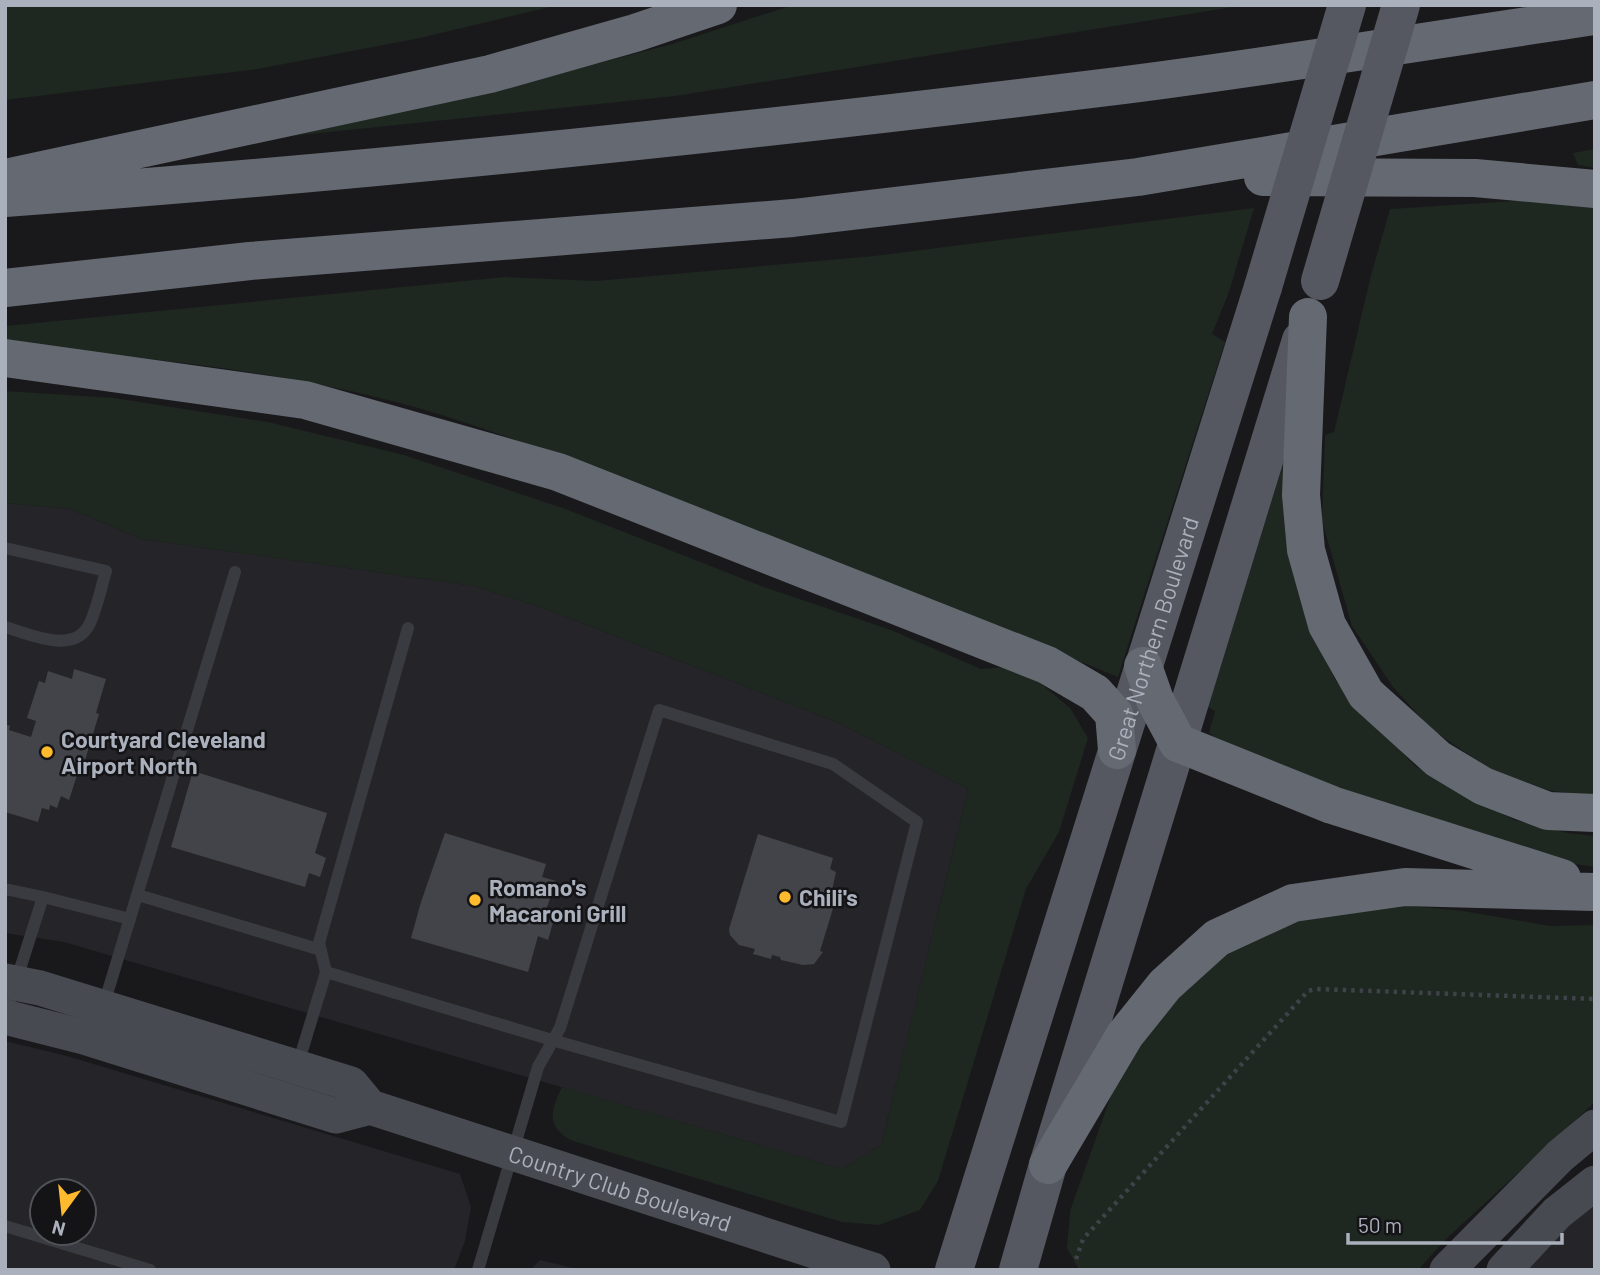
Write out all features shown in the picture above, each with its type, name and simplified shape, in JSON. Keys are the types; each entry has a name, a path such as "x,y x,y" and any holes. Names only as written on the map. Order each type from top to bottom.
{"highway":[{"path":"5,178 490,74 635,33 718,5"},
{"path":"5,198 401,164 781,126 1130,85 1595,16"},
{"path":"5,288 250,261 793,218 1138,177 1595,100"},
{"path":"1138,177 1475,178 1595,189"},
{"path":"1308,317 1301,495 1306,550 1327,625 1366,694 1438,759 1483,786 1548,811 1595,813"},
{"path":"5,358 305,400 558,472 1048,665 1095,693 1114,714 1117,750"},
{"path":"1143,666 1155,700 1178,743 1332,805 1557,877 1595,885"},
{"path":"1048,1165 1125,1035 1165,985 1217,938 1293,903 1405,887 1595,892"}],"main road":[{"name":"Great Northern Boulevard","path":"954,1270 1263,287 1347,5"},
{"path":"1018,1270 1320,281 1401,5"}],"street":[{"name":"Country Club Boulevard","path":"10,982 351,1084 370,1107 873,1270"},
{"path":"5,1017 84,1037 336,1116 370,1107"},
{"path":"1447,1270 1560,1156 1595,1126"},
{"path":"1504,1270 1557,1213 1595,1183"}],"lane":[{"path":"5,548 106,571 89,625 80,636 56,641 5,627"},
{"path":"103,1008 235,572"},
{"path":"297,1068 326,972 319,943 408,628"},
{"path":"326,972 552,1040 841,1122 917,822 833,764 659,710 560,1028 552,1040 538,1067 478,1270"},
{"path":"5,889 130,919"},
{"path":"138,895 321,950"},
{"path":"5,1017 10,982 43,897"},
{"path":"5,1226 150,1270"}],"path":[{"path":"1076,1259 1083,1239 1308,991 1316,989 1595,999"}],"shaded area":[{"path":"5,5 558,5 420,38 258,69 5,100"},
{"path":"793,5 1246,5 675,96 291,136 479,95 672,44"},
{"path":"1595,149 1595,168 1578,165 1573,153"},
{"path":"1576,197 1595,200 1595,797 1548,790 1499,775 1431,729 1393,687 1352,626 1322,521 1325,435 1334,432 1371,275 1390,209"},
{"path":"1254,208 1229,292 1212,334 1225,342 1118,677 746,527 506,437 418,408 341,389 246,372 5,344 5,326 505,277 596,281 874,256"},
{"path":"5,391 114,398 268,422 404,455 563,508 764,587 891,630 981,669 1008,667 1038,681 1070,708 1088,738 1059,832 1026,889 938,1181 920,1210 879,1225 842,1222 573,1141 554,1125 553,1111 562,1087 842,1169 881,1145 968,789 839,723 543,608 474,586 142,539 70,509 5,503"},
{"path":"1292,435 1310,624 1335,680 1415,766 1514,820 1568,833 1595,836 1595,867 1529,857 1244,757 1209,733 1215,711 1208,707"},
{"path":"5,503 70,509 142,539 474,586 543,608 839,723 968,789 881,1145 842,1169 64,942 5,933"},
{"path":"1392,904 1463,911 1550,926 1595,925 1595,1102 1446,1239 1418,1270 1079,1270 1067,1248 1070,1211 1118,1076 1141,1022 1208,957 1284,923"},
{"path":"5,1041 67,1056 460,1174 471,1207 465,1241 454,1270 5,1270"},
{"path":"1595,1197 1595,1270 1524,1270"},
{"path":"540,1260 581,1270 530,1270"}],"building":[{"name":"Courtyard Cleveland Airport North","path":"74,669 106,679 83,767 80,766 69,800 61,796 57,808 50,805 49,810 42,808 38,822 5,812 5,724 10,726 9,730 31,737 36,721 27,718 39,681 45,683 48,671 72,679"},
{"path":"193,771 327,813 315,853 326,858 320,877 309,873 305,887 171,847"},
{"path":"445,833 546,864 542,877 556,881 544,916 554,919 548,940 538,936 528,972 411,938"},
{"path":"758,834 833,858 830,869 836,872 830,900 835,902 820,951 823,952 814,964 803,965 772,955 771,959 753,954 755,949 739,945 730,935 729,929"}],"place":[{"name":"Courtyard Cleveland Airport North","path":"47,752"},
{"name":"Chili's","path":"785,897"},
{"name":"Romano's Macaroni Grill","path":"475,900"}]}
